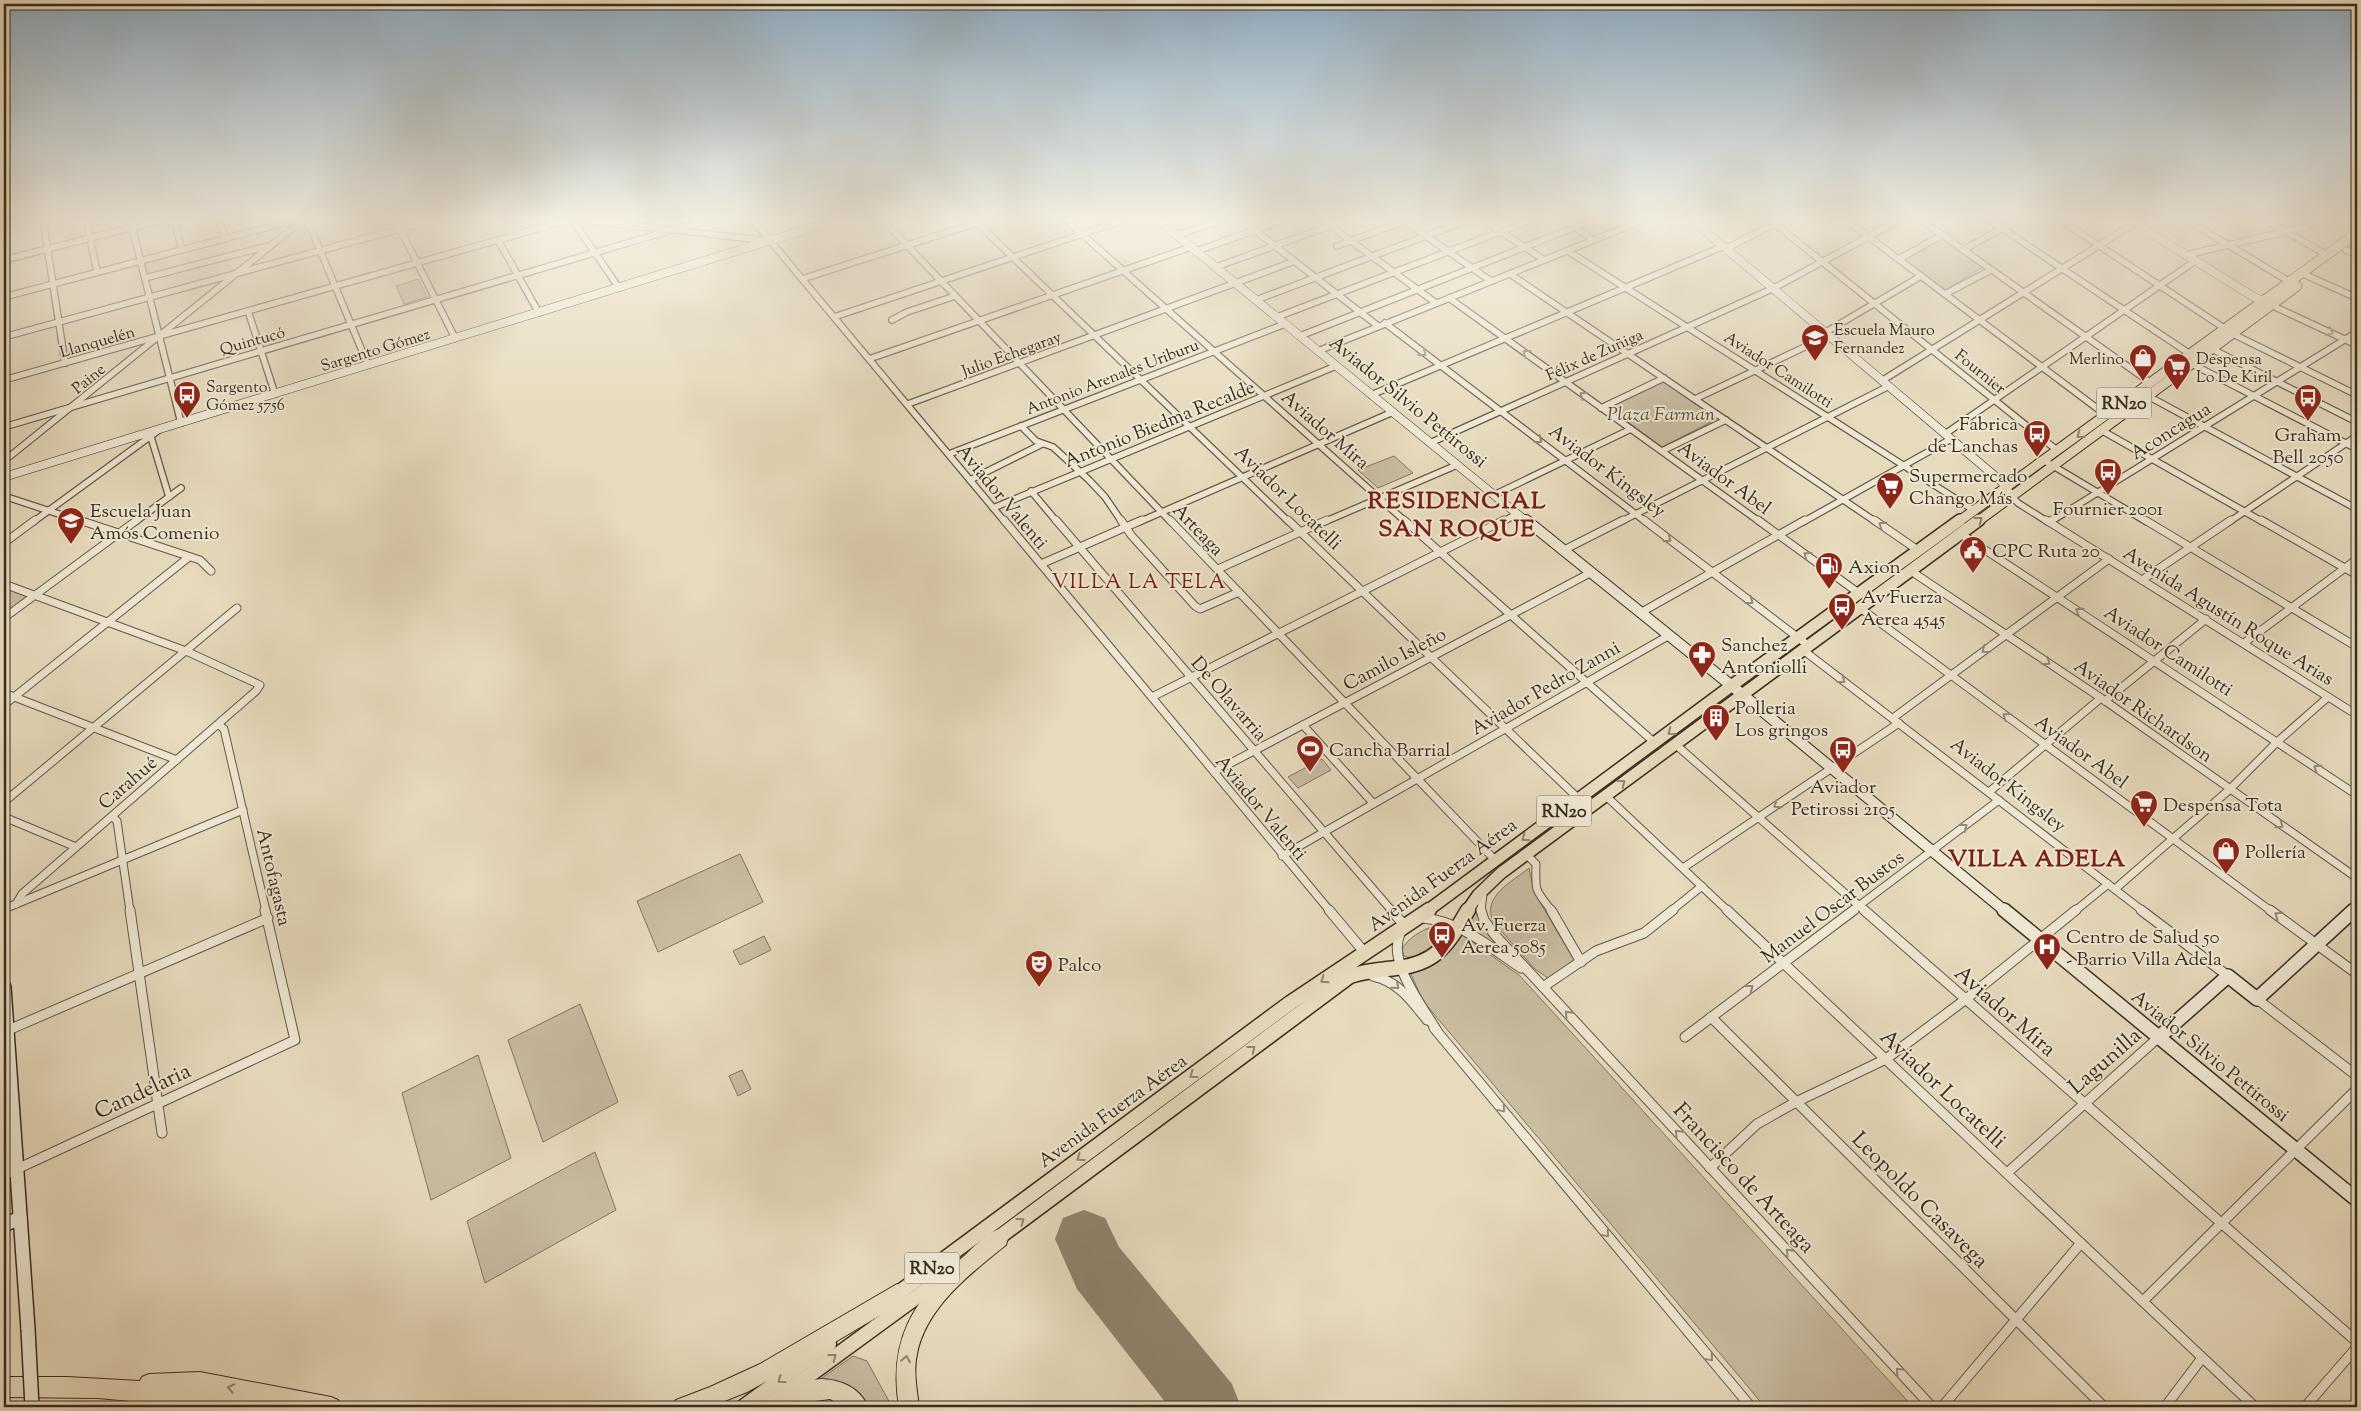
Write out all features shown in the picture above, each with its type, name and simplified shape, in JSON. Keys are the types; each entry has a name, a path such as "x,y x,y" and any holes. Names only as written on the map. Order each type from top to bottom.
{"highway":[{"path":"909,1407 905,1379 906,1356 919,1320 943,1286 998,1238"},
{"path":"683,1407 766,1373 897,1294"},
{"path":"4,1381 88,1386 200,1382 330,1407"},
{"path":"4,1387 55,1385"},
{"path":"88,1386 190,1396 252,1407"},
{"path":"777,1407 796,1395 826,1389 847,1395 858,1407"}],"main road":[{"name":"Sargento Gómez","path":"4,477 629,285"},
{"name":"Aviador Silvio Pettirossi","path":"1238,285 1590,574 1743,694 2357,1200"},
{"name":"Avenida Agustín Roque Arias","path":"1770,285 1948,436 2009,492"},
{"path":"2235,285 2271,305"},
{"name":"Avenida Fuerza Aérea","path":"2049,463 2058,451 2151,383 2212,349 2262,301 2286,285"},
{"name":"Avenida Fuerza Aérea","path":"744,1407 897,1294 1350,976 1368,970 1402,969 1422,963 1432,957 1447,944 1458,929 1472,902 1486,887 1526,854 1961,534 2009,492 2049,463 2102,430 2148,396 2191,359 2229,331 2271,305 2294,285"},
{"name":"Avenida Fuerza Aérea","path":"766,1407 998,1238 1290,1003 1405,926 1580,800 1732,686 1975,511 2009,492"},
{"path":"1890,586 1902,573 1924,556 1920,551"},
{"path":"2257,999 2357,907"},
{"name":"Aviador Kingsley","path":"2228,976 2257,999"},
{"name":"Lagunilla","path":"2159,1037 2228,976"},
{"path":"4,987 10,1172 20,1218 32,1407"},
{"path":"4,1225 20,1218"}],"street":[{"path":"4,297 50,285"},
{"path":"53,285 65,363"},
{"path":"146,285 180,423"},
{"path":"4,337 194,285"},
{"name":"Paine","path":"4,462 222,285"},
{"name":"Llanquelén","path":"4,380 339,285"},
{"path":"429,285 455,338"},
{"name":"Quintucó","path":"4,427 482,285"},
{"path":"524,285 539,313"},
{"name":"Aviador Valenti","path":"807,285 1365,954"},
{"path":"834,317 930,285"},
{"name":"Arteaga","path":"945,285 1495,860"},
{"name":"Aviador Locatelli","path":"1042,285 1580,800"},
{"path":"869,360 1082,285"},
{"name":"Aviador Mira","path":"1140,285 1655,743"},
{"name":"Julio Echegaray","path":"908,404 1231,285"},
{"path":"1256,300 1297,285"},
{"path":"1325,285 1378,326"},
{"path":"1277,317 1361,285"},
{"path":"1411,285 1436,303"},
{"path":"1300,336 1428,285"},
{"path":"1318,351 1481,285"},
{"path":"1526,285 1920,551"},
{"name":"Aviador Camilotti","path":"1622,285 1975,511"},
{"path":"1371,394 1630,285"},
{"name":"Félix de Zuñiga","path":"1430,443 1780,285"},
{"name":"Fournier","path":"1852,285 2058,451"},
{"path":"1695,399 1828,334 1907,285"},
{"path":"1933,285 2106,415"},
{"path":"1945,294 1963,285"},
{"path":"2013,285 2151,383"},
{"path":"1562,551 1828,417 1886,383 1932,349 2034,285"},
{"path":"2086,285 2191,359 2254,396 2357,449"},
{"path":"1640,613 1904,466 1948,436 2040,367 2159,285 2229,331 2357,395"},
{"path":"2327,285 2357,298"},
{"path":"335,286 368,365"},
{"path":"892,320 907,312 955,296"},
{"name":"Aviador Abel","path":"1448,298 1861,594"},
{"path":"2271,305 2357,345"},
{"path":"248,311 275,394"},
{"name":"Aviador Kingsley","path":"1385,323 1798,639 1806,648 1896,720 2228,976"},
{"name":"Antonio Arenales Uriburu","path":"949,454 1285,324"},
{"name":"Aconcagua","path":"2050,522 2357,332"},
{"path":"2212,349 2357,422"},
{"name":"Antonio Biedma Recalde","path":"993,508 1336,366"},
{"path":"1601,408 1664,378"},
{"path":"2148,396 2357,509"},
{"path":"1041,564 1163,513 1393,412"},
{"path":"1662,451 1726,420"},
{"path":"1021,426 1036,441 1053,448 1080,471 1105,497 1126,528 1195,606 1200,609 1240,592"},
{"path":"4,543 161,429"},
{"path":"1494,495 1631,429"},
{"path":"2102,430 2357,575"},
{"path":"2142,580 2357,436"},
{"path":"150,437 160,462 169,497"},
{"path":"970,480 1042,444"},
{"path":"2049,463 2357,647"},
{"path":"1218,569 1379,496 1457,465"},
{"path":"4,618 181,488"},
{"name":"De Olavarria","path":"1031,491 1081,547 1323,833 1405,926"},
{"name":"Avenida Agustín Roque Arias","path":"2009,492 2050,522 2356,713"},
{"path":"4,496 189,557 205,563 211,571"},
{"path":"1152,697 1517,514"},
{"name":"Aviador Camilotti","path":"1961,534 2155,660 2357,795"},
{"path":"4,705 189,557"},
{"path":"1683,868 1832,768 1896,720 1951,675 2109,559"},
{"path":"2244,643 2357,559"},
{"name":"Aviador Richardson","path":"1911,571 2103,700 2357,878"},
{"name":"Camilo Isleño","path":"1214,772 1590,574"},
{"path":"4,584 186,651"},
{"path":"4,802 237,608"},
{"name":"Aviador Abel","path":"1860,608 2357,974"},
{"path":"1989,792 2206,619"},
{"name":"Aviador Pedro Zanni","path":"1282,856 1668,636"},
{"name":"Carahué","path":"16,904 22,894 219,724 256,691 260,684 186,651"},
{"path":"4,693 177,760"},
{"path":"1710,1168 1746,1133 1796,1102 1886,1059 1966,999 2039,938 2111,887 2173,839 2229,790 2277,742 2328,697"},
{"name":"Antofagasta","path":"219,724 224,729 295,1040"},
{"path":"1303,725 1372,803"},
{"name":"Aviador Mira","path":"1675,744 2357,1342"},
{"name":"Aviador Locatelli","path":"1606,796 2256,1407"},
{"name":"Manuel Oscar Bustos","path":"1685,1037 1999,800"},
{"path":"4,909 243,810"},
{"path":"4,817 76,847"},
{"path":"113,817 117,821 162,1133"},
{"path":"1526,854 1536,864 1535,887 1537,893 1552,911 1580,962"},
{"path":"1543,987 1602,948 1644,933 1702,886"},
{"name":"Francisco de Arteaga","path":"1486,887 1480,902 1484,921 1932,1407"},
{"path":"5,1032 268,918"},
{"name":"Francisco de Arteaga","path":"1416,918 1436,919 1458,929 1530,973"},
{"path":"1405,926 1399,933 1396,943 1402,969 1436,1031"},
{"path":"1350,976 1375,976 1388,980 1402,991 1751,1407"},
{"name":"Aviador Kingsley","path":"2257,999 2357,1076"},
{"name":"Leopoldo Casavega","path":"1711,1017 2104,1407"},
{"name":"Lagunilla","path":"2006,1173 2159,1037"},
{"name":"Candelaria","path":"10,1172 295,1040"},
{"path":"2143,1301 2357,1089"},
{"path":"1942,1407 2082,1243"},
{"path":"2305,1407 2357,1347"},
{"path":"2165,1407 2202,1358"}],"green space":[{"path":"421,285 427,297 404,304 396,286"},
{"path":"1936,285 1954,285 1944,291"},
{"name":"Plaza Farman","path":"1662,381 1717,419 1662,447 1607,407"},
{"path":"1394,456 1413,473 1378,488 1358,470"},
{"path":"4,587 26,594 27,599 4,615"},
{"name":"Cancha Barrial","path":"1322,759 1331,770 1298,788 1288,777"},
{"path":"740,854 763,902 658,952 637,901"},
{"path":"1529,868 1534,892 1574,960 1549,979 1535,969 1494,923 1491,914 1491,905 1494,898"},
{"path":"1474,911 1503,952 1463,926"},
{"path":"1440,925 1448,930 1445,940 1420,956 1409,958 1404,956 1402,950 1408,941 1424,930"},
{"path":"1460,933 1520,976 1913,1407 1765,1407 1423,1001 1410,972 1446,953 1457,941"},
{"path":"764,936 771,950 740,965 733,951"},
{"path":"580,1004 618,1102 543,1142 508,1040"},
{"path":"478,1055 511,1158 431,1200 402,1093"},
{"path":"742,1070 751,1089 738,1096 729,1076"},
{"path":"595,1152 616,1210 485,1283 467,1221"},
{"path":"853,1356 867,1361 892,1407 866,1407 863,1401 821,1383 822,1378"}],"runway":[{"path":"1084,1239 1098,1268 1209,1407"}],"place":[{"name":"Escuela Mauro Fernandez","path":"1815,362"},
{"name":"Merlino","path":"2143,382"},
{"name":"Despensa Lo De Kiril","path":"2177,391"},
{"name":"Sargento Gómez 5756","path":"187,419"},
{"name":"Graham Bell 2050","path":"2308,422"},
{"name":"Fabrica de Lanchas","path":"2037,458"},
{"name":"Fournier 2001","path":"2108,496"},
{"name":"Supermercado Chango Más","path":"1890,510"},
{"name":"Escuela Juan Amós Comenio","path":"71,545"},
{"name":"CPC Ruta 20","path":"1973,574"},
{"name":"Axion","path":"1829,590"},
{"name":"Av Fuerza Aerea 4545","path":"1842,631"},
{"name":"Sanchez Antoniolli","path":"1702,679"},
{"name":"Polleria Los gringos","path":"1716,742"},
{"name":"Cancha Barrial","path":"1310,773"},
{"name":"Aviador Petirossi 2105","path":"1843,774"},
{"name":"Despensa Tota","path":"2144,828"},
{"name":"Pollería","path":"2226,875"},
{"name":"Av. Fuerza Aerea 5085","path":"1442,959"},
{"name":"Centro de Salud 50 - Barrio Villa Adela","path":"2047,971"},
{"name":"Palco","path":"1039,988"}],"district":[{"name":"RESIDENCIAL SAN ROQUE","path":"1457,514"},
{"name":"VILLA LA TELA","path":"1139,581"},
{"name":"VILLA ADELA","path":"2037,858"}]}
